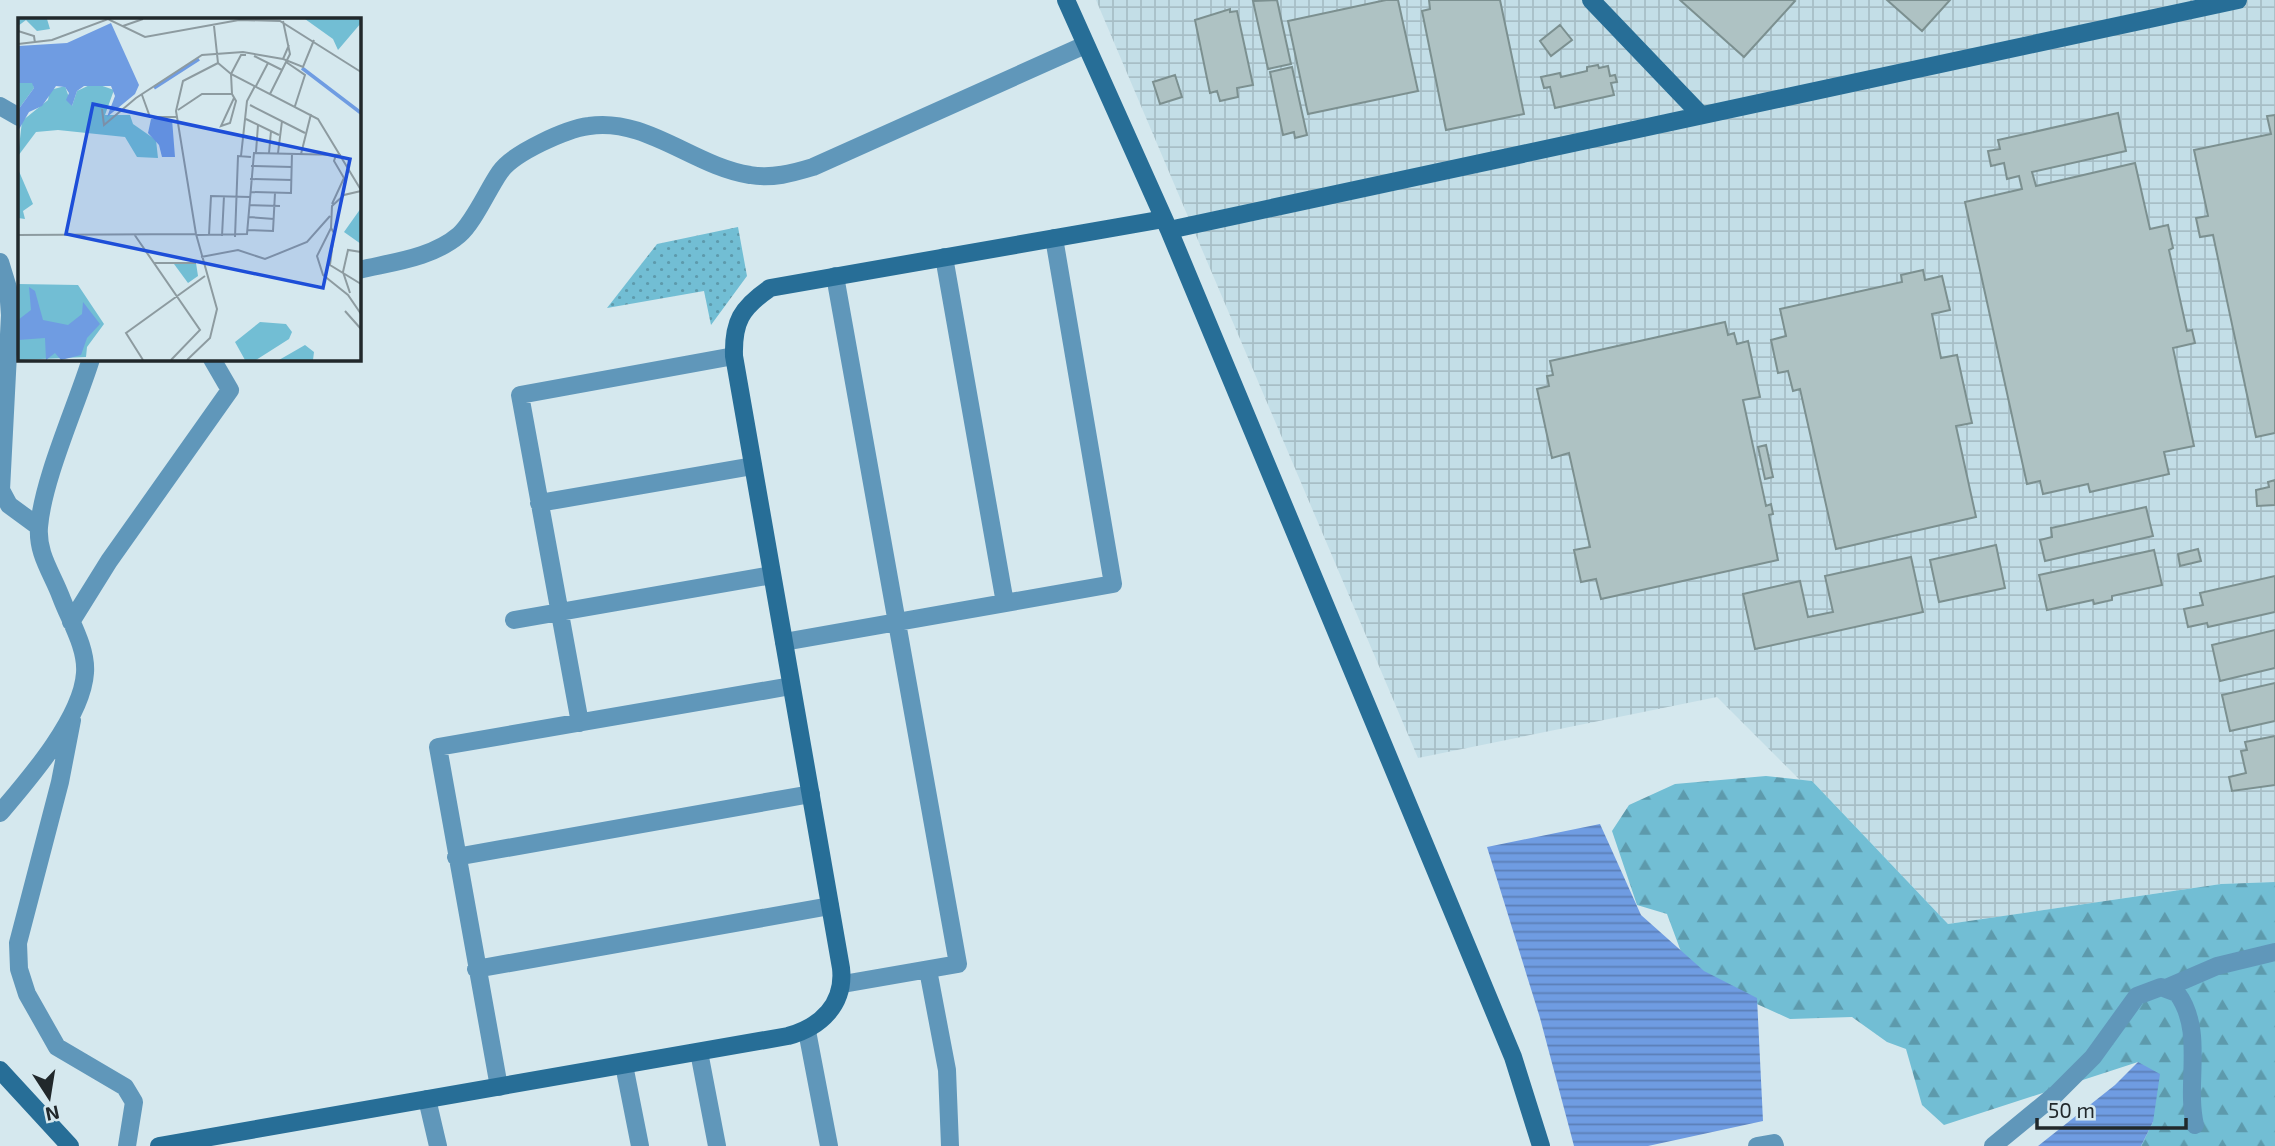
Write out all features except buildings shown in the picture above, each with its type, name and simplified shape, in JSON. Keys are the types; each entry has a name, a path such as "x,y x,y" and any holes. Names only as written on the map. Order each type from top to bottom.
{"street":[{"path":"1066,0 1166,225 1513,1057 1541,1146"},
{"path":"1591,0 1700,114"},
{"path":"159,1146 807,1031 832,1007 843,984 734,356 733,334 737,323 755,298 769,288 1054,239 1166,225 2238,0"},
{"path":"360,270 422,256 460,234 502,169 565,131 591,125 626,126 716,166 751,176 785,175 813,167 1085,45"},
{"path":"0,106 18,116"},
{"path":"784,642 1113,584 1054,239"},
{"path":"944,257 1005,603"},
{"path":"0,262 8,288 10,315 2,491 9,505 39,527"},
{"path":"835,276 958,964 843,984"},
{"path":"580,723 520,395 734,356"},
{"path":"91,360 46,494 39,527 40,552 83,651 85,672 18,943 19,969 41,1024 57,1047 125,1087 134,1102 127,1146"},
{"path":"71,622 109,561 230,390 217,360"},
{"path":"540,503 753,466"},
{"path":"514,620 772,575"},
{"path":"499,1087 438,747 791,686"},
{"path":"0,813 73,714"},
{"path":"456,857 811,794"},
{"path":"476,969 830,906"},
{"path":"1993,1146 2055,1095 2093,1056 2137,996 2150,990 2166,988 2217,966 2275,953"},
{"path":"928,970 947,1070 950,1146"},
{"path":"2166,988 2177,993 2191,1021 2190,1104 2195,1125"},
{"path":"807,1031 829,1146"},
{"path":"699,1052 717,1146"},
{"path":"624,1065 640,1146"},
{"path":"0,1070 69,1146"},
{"path":"427,1100 438,1146"},
{"path":"1757,1146 1774,1143 1775,1146"}],"shaded area":[{"path":"1096,0 2275,0 2275,882 2221,884 1948,924 1812,781 1800,780 1717,697 1418,758"},
{"path":"1600,824 1641,915 1704,971 1757,998 1763,1121 1648,1146 1574,1146 1540,1018 1487,847"},
{"path":"2138,1062 2160,1074 2153,1122 2141,1146 2038,1146 2115,1085"}],"green space":[{"path":"738,227 747,276 711,325 704,291 607,308 657,244"},
{"path":"1766,776 1812,781 1948,924 2221,884 2275,882 2275,1146 2141,1146 2153,1122 2138,1062 1944,1125 1922,1105 1906,1049 1887,1042 1852,1017 1790,1019 1726,990 1683,957 1667,914 1637,905 1612,831 1629,805 1675,784"}]}
